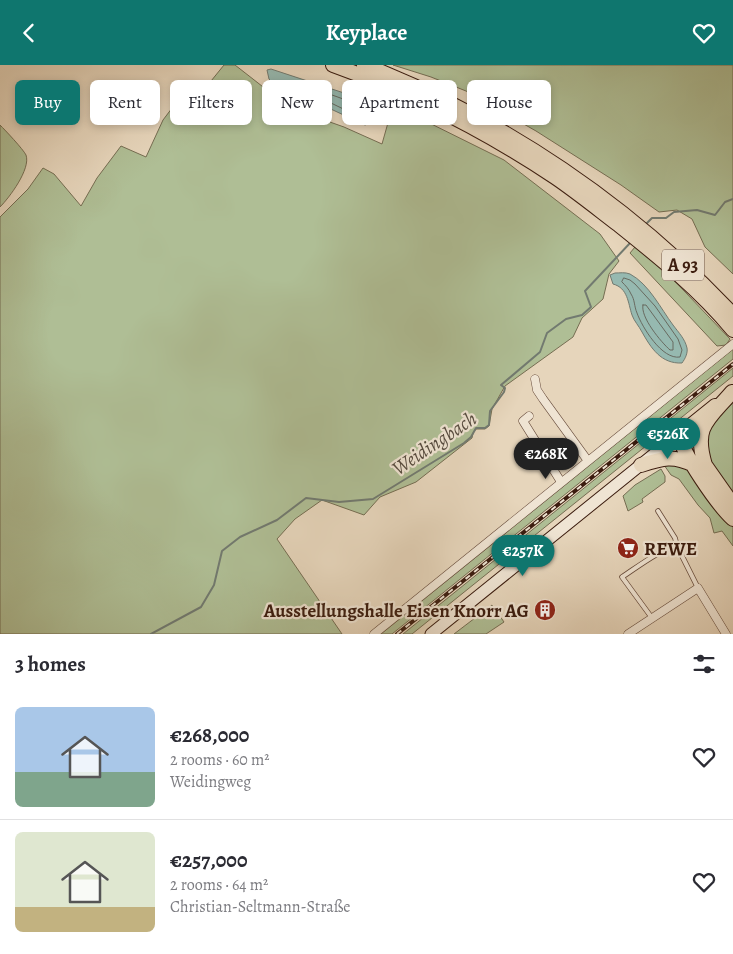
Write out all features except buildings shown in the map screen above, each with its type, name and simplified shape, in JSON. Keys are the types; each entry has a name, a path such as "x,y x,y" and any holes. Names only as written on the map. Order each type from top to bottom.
{"highway":[{"name":"A 93","path":"332,65 390,86 483,133 621,220"},
{"name":"A 93","path":"364,65 416,87 502,132 578,180 621,220 649,242 709,303 732,323"},
{"path":"732,391 705,423 701,431 699,465 724,511 733,519"},
{"path":"679,434 680,442 733,505"},
{"path":"641,465 670,458 699,465"}],"main road":[{"path":"431,634 732,391"}],"street":[{"path":"374,634 733,344"},
{"path":"535,379 537,390 588,461"},
{"path":"528,416 523,421 561,482"},
{"path":"628,634 698,589 726,634"}],"lane":[{"path":"658,511 675,538 698,589"},
{"path":"652,618 622,577 670,547 677,546"}],"green space":[{"path":"224,65 235,65 262,86 262,125 332,125 332,123 382,144 387,125 433,125 504,160 600,234 619,261 609,274 603,299 582,318 573,337 505,386 492,409 489,426 485,429 476,429 472,438 416,482 380,497 364,515 322,500 295,519 277,539 342,634 0,634 0,217 28,189 43,168 54,174 81,206 97,178 121,146 146,157 163,120 170,111 170,125 252,125 252,80 212,80"},
{"path":"393,65 733,65 733,274 705,247 692,219 677,210 659,212 621,185 526,125 551,125 551,80 467,80 467,92 457,87 457,80 438,80"},
{"path":"0,125 24,152 27,161 18,183 0,207"},
{"path":"635,247 666,272 730,339 726,345 717,346 630,253"},
{"path":"733,349 733,359 392,634 381,634"},
{"path":"733,368 733,376 412,634 403,634"},
{"path":"733,403 733,499 703,449 712,421"},
{"path":"677,464 688,468 719,511 733,526 733,546 722,531 714,533 710,518 679,479 671,475 664,465"},
{"path":"661,469 665,476 665,482 642,499 643,502 628,511 623,496 635,485"},
{"path":"492,605 504,622 486,634 454,634"}],"water":[{"path":"271,69 304,80 270,80 267,70"},
{"path":"332,89 342,92 342,114 332,110"},
{"path":"615,273 630,274 637,278 654,297 685,342 687,352 682,363 668,361 653,349 633,317 625,292 613,284 610,275"}],"waterway":[{"name":"Weidingbach","path":"645,225 652,218 666,218 674,212 697,210 715,215 725,202 733,199"},
{"name":"Weidingbach","path":"151,634 201,607 214,585 222,551 240,537 277,520 306,498 339,502 373,499 464,443 471,437 476,428 485,428 489,425 490,411 504,392 505,388 501,385 540,352 547,333 566,319 582,315 591,307 585,291 631,242"}],"railway":[{"path":"397,634 733,364"}],"place":[{"name":"REWE","path":"628,548"},
{"name":"Ausstellungshalle Eisen Knorr AG","path":"545,610"}]}
